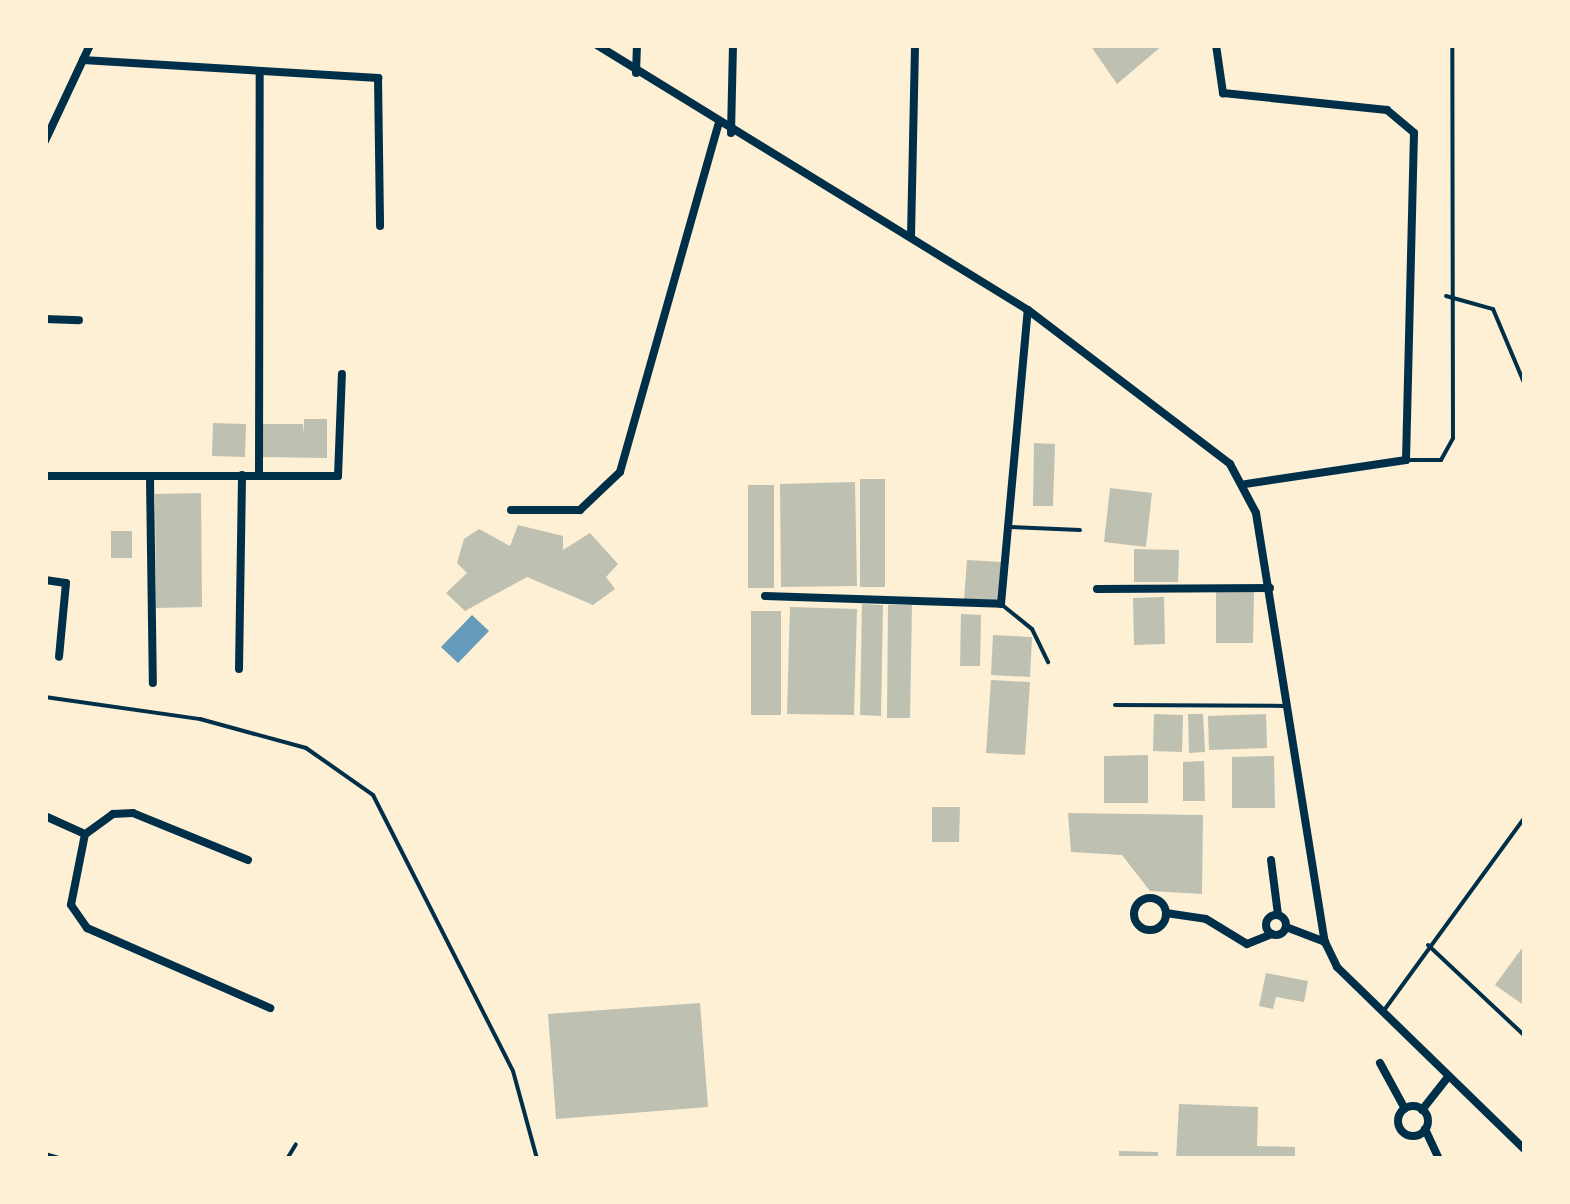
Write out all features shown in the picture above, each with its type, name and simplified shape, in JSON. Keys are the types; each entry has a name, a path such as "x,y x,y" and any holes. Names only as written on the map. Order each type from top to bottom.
{"street":[{"path":"45,141 90,45"},
{"path":"597,45 731,133 1028,310 1213,446 1245,484 1270,588 1324,942"},
{"path":"636,45 636,72"},
{"path":"731,133 733,45"},
{"path":"911,237 915,45"},
{"path":"1216,45 1223,93 1387,110 1411,125 1406,460 1245,484"},
{"path":"83,60 378,78 380,226"},
{"path":"258,474 260,72"},
{"path":"510,510 580,510 620,472 718,125"},
{"path":"765,596 1001,604 1028,310"},
{"path":"45,319 80,320"},
{"path":"45,476 338,476 342,374"},
{"path":"239,669 242,475"},
{"path":"150,479 153,683"},
{"path":"45,580 66,583 59,656"},
{"path":"1097,589 1270,588"},
{"path":"248,860 134,813 102,818 85,834 70,895 80,922 270,1008"},
{"path":"45,816 85,834"},
{"path":"1271,860 1278,915 1286,927 1324,942 1382,1013 1525,1150"},
{"path":"1166,912 1150,930 1134,912 1148,898 1166,912 1206,919 1247,944 1286,927"},
{"path":"1272,934 1266,922 1278,915"},
{"path":"1380,1063 1406,1108 1404,1133 1425,1130"},
{"path":"1439,1159 1425,1130 1422,1110 1448,1076"},
{"path":"1406,1108 1422,1110"}],"lane":[{"path":"1406,460 1450,452 1446,296 1452,45"},
{"path":"1446,296 1493,309 1509,365 1525,384"},
{"path":"1008,528 1080,530"},
{"path":"1001,604 1032,629 1048,662"},
{"path":"45,697 200,719 306,748 373,795 514,1071 537,1159"},
{"path":"1115,705 1287,706"},
{"path":"1382,1013 1428,945 1525,818"},
{"path":"1428,945 1525,1036"},
{"path":"287,1159 296,1144"},
{"path":"45,1154 63,1159"}],"water":[{"path":"472,615 489,631 458,663 441,647"}],"building":[{"path":"1090,45 1163,45 1117,84"},
{"path":"304,419 327,419 327,458 262,457 262,424 303,424 304,434"},
{"path":"213,423 246,424 245,457 212,456"},
{"path":"1034,443 1055,444 1053,506 1033,506"},
{"path":"860,479 885,479 885,587 860,587"},
{"path":"855,482 857,586 781,587 780,484"},
{"path":"748,485 774,485 774,588 748,588"},
{"path":"1110,488 1152,493 1146,547 1104,542"},
{"path":"201,493 202,607 156,608 155,494"},
{"path":"518,525 563,536 563,550 590,533 618,564 606,577 615,589 593,605 527,577 465,611 446,593 467,573 457,563 464,539 479,529 510,546"},
{"path":"111,531 132,531 132,558 111,558"},
{"path":"1134,549 1179,550 1178,582 1134,582"},
{"path":"967,560 1001,562 998,602 964,600"},
{"path":"1216,592 1254,592 1253,643 1216,643"},
{"path":"1164,597 1165,644 1134,645 1133,598"},
{"path":"862,604 883,605 881,716 860,715"},
{"path":"888,605 912,605 910,718 887,718"},
{"path":"790,607 857,609 854,715 787,714"},
{"path":"751,611 781,611 781,715 751,715"},
{"path":"961,614 981,615 980,666 960,666"},
{"path":"993,635 1032,637 1030,677 991,675"},
{"path":"991,680 1030,682 1025,755 986,753"},
{"path":"1154,714 1183,715 1182,752 1153,751"},
{"path":"1188,714 1203,714 1205,752 1189,753"},
{"path":"1266,714 1267,748 1209,750 1208,716"},
{"path":"1148,755 1148,803 1104,803 1104,756"},
{"path":"1274,756 1275,808 1232,808 1232,757"},
{"path":"1204,761 1205,801 1183,801 1183,762"},
{"path":"932,807 960,807 959,842 932,842"},
{"path":"1068,813 1203,815 1202,894 1150,891 1122,855 1071,852"},
{"path":"1525,944 1525,1006 1495,985"},
{"path":"1266,973 1308,981 1304,1002 1276,997 1273,1009 1259,1006"},
{"path":"700,1003 708,1107 556,1119 548,1014"},
{"path":"1179,1104 1258,1107 1257,1146 1295,1147 1295,1159 1176,1159"},
{"path":"1119,1151 1158,1152 1158,1159 1119,1159"}]}
